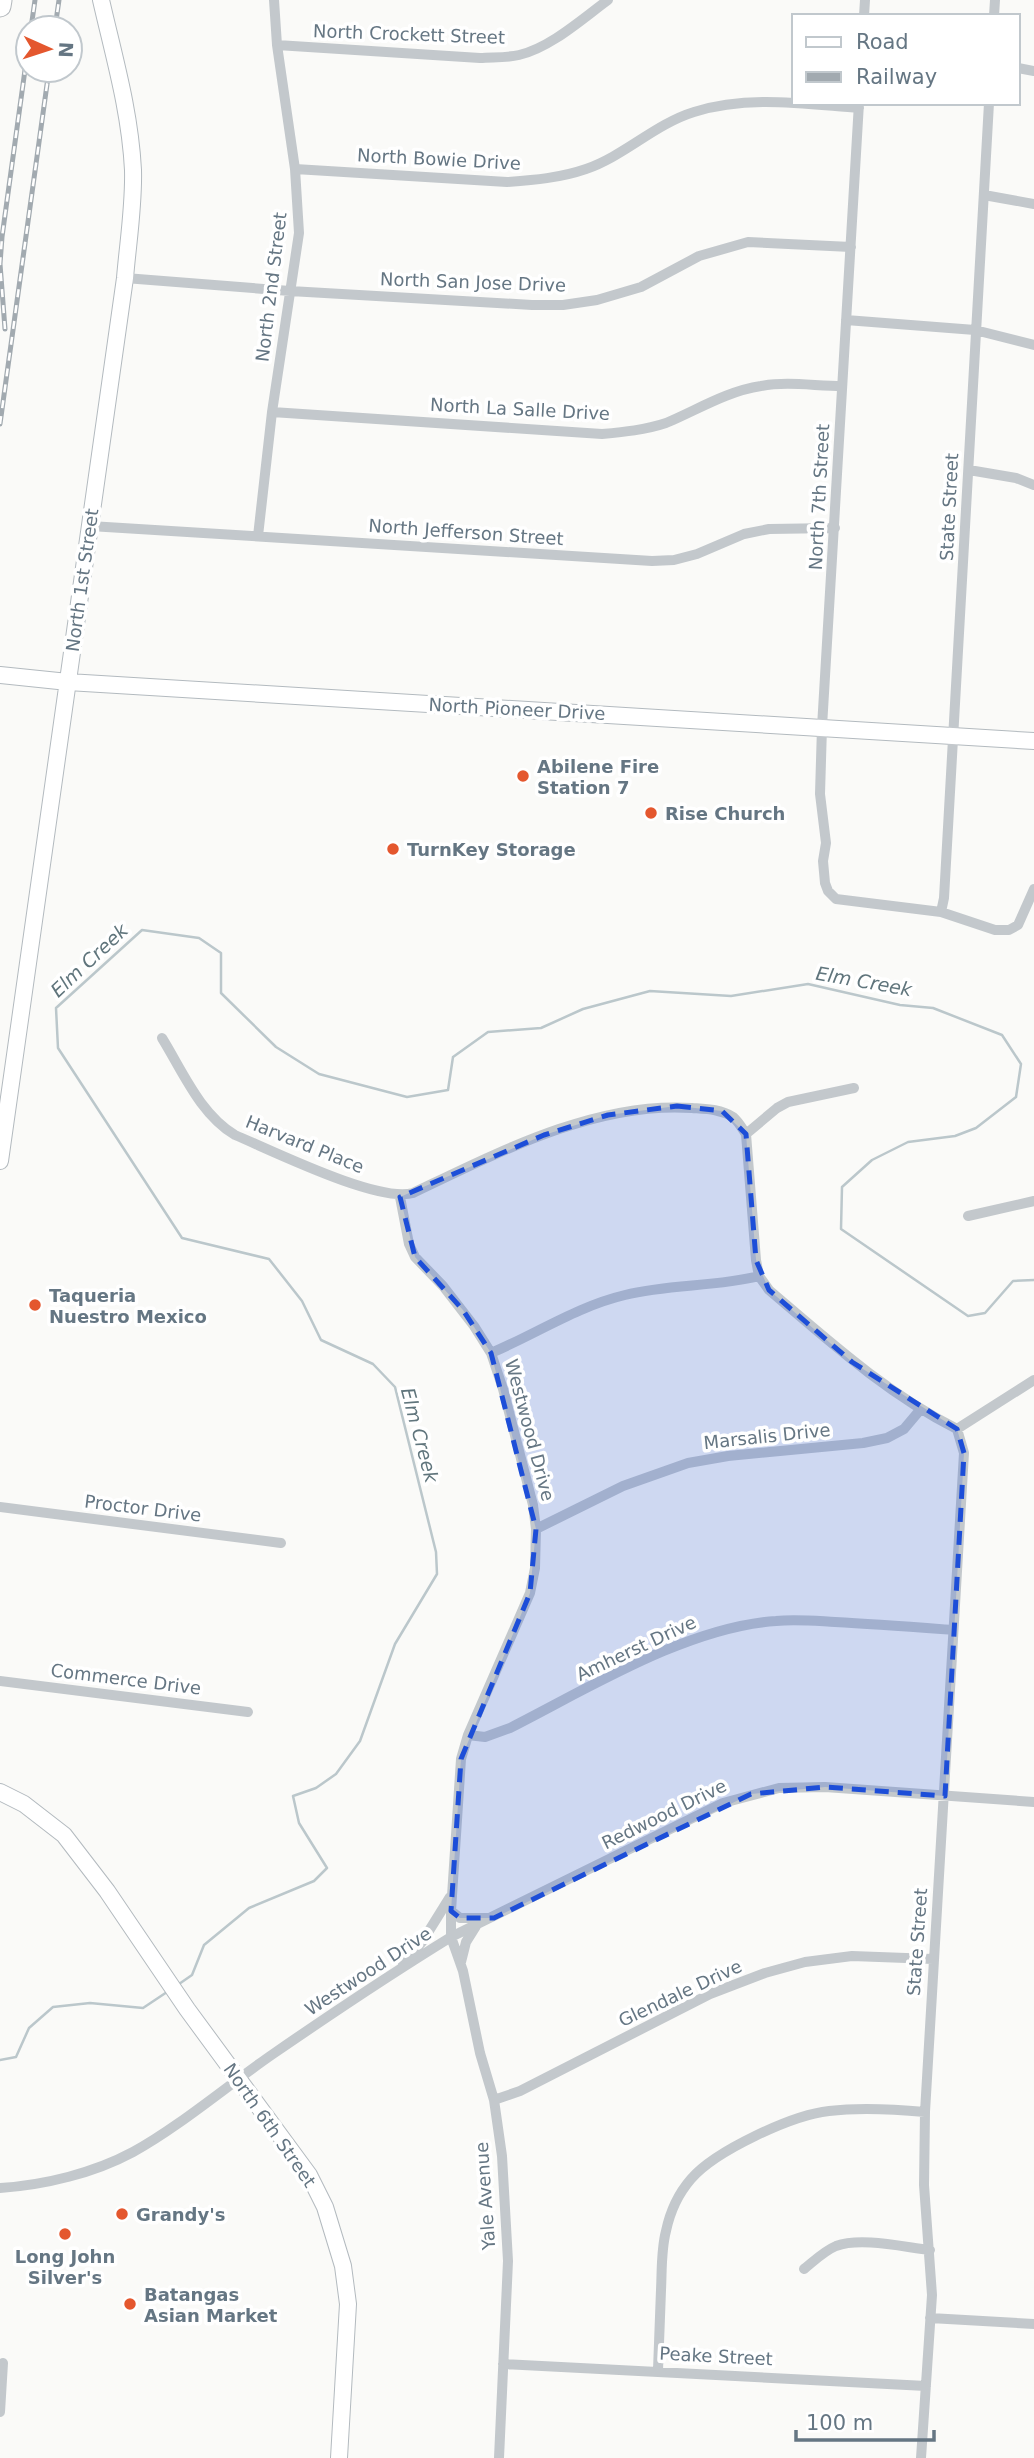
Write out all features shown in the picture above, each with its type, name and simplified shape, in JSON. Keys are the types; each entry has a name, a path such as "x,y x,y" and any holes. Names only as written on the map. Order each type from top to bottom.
{"highway":[{"path":"0,6 1,0"}],"main road":[{"name":"North 1st Street","path":"0,1161 125,278 133,205 131,157 119,72 101,0"},
{"name":"North Pioneer Drive","path":"0,675 68,682 1034,741"},
{"name":"North 6th Street","path":"0,1792 24,1804 64,1835 107,1891 187,2009 309,2175 326,2207 343,2266 348,2304 339,2458"}],"street":[{"name":"North 2nd Street","path":"258,536 272,412 299,233 295,169 277,45 274,0"},
{"name":"North Crockett Street","path":"277,45 506,57 552,41 608,0"},
{"name":"North Bowie Drive","path":"295,169 507,182 541,180 587,169 692,112 752,101 792,103"},
{"name":"North Bowie Drive","path":"838,105 859,106"},
{"name":"State Street","path":"941,912 989,105"},
{"name":"North 7th Street","path":"859,106 822,727 820,794 826,843 823,861 828,891 836,899 941,912"},
{"path":"984,195 1034,204"},
{"name":"North San Jose Drive","path":"125,278 290,291 532,305 563,304 597,300 641,286 699,256 748,242 851,247"},
{"path":"846,320 975,330 1034,345"},
{"name":"North La Salle Drive","path":"272,412 602,434 640,430 733,393 760,386 842,386"},
{"path":"969,470 1016,478 1034,485"},
{"name":"North Jefferson Street","path":"90,526 652,561 674,560 697,554 727,540 769,529 835,528"},
{"path":"941,912 995,930 1009,930 1018,925 1034,889"},
{"name":"Harvard Place","path":"162,1038 209,1114 220,1126 235,1135 348,1182 400,1197"},
{"path":"746,1134 788,1102 854,1088"},
{"path":"400,1197 544,1135 608,1115 645,1108 677,1107 722,1111 735,1119 746,1134 759,1276 769,1290 852,1362 920,1410 957,1429 1034,1380"},
{"name":"Westwood Drive","path":"0,2188 39,2183 105,2165 135,2151 451,1937 461,1759 468,1735 530,1593 535,1568 537,1529 517,1440 491,1353 463,1310 415,1257 409,1244 400,1197"},
{"path":"968,1216 1034,1201"},
{"path":"491,1353 610,1298 673,1286 759,1276"},
{"name":"Marsalis Drive","path":"537,1529 623,1486 688,1463 887,1438 904,1429 920,1410"},
{"name":"State Street","path":"921,2458 932,2295 923,2185 925,2112 964,1453 957,1429"},
{"name":"Proctor Drive","path":"0,1507 281,1543"},
{"name":"Amherst Drive","path":"468,1735 485,1737 510,1728 674,1646 745,1626 776,1620 953,1630"},
{"name":"Commerce Drive","path":"0,1681 248,1712"},
{"name":"Redwood Drive","path":"451,1937 702,1813 751,1794 779,1788 825,1787 1034,1801"},
{"path":"395,1974 422,1942 453,1892"},
{"path":"451,1911 460,1918 494,1918"},
{"path":"430,1950 445,1953 461,1965 466,1942 477,1926"},
{"name":"Yale Avenue","path":"451,1937 461,1965 480,2053 494,2100 506,2206 508,2260 499,2458"},
{"name":"Glendale Drive","path":"494,2100 520,2091 710,1994 765,1973 805,1962 852,1956 933,1959"},
{"path":"659,2370 665,2232 679,2195 693,2176 759,2134 804,2116 827,2111 870,2108 925,2112"},
{"path":"804,2269 836,2246 854,2242 930,2250"},
{"path":"930,2318 1034,2324"},
{"path":"0,2412 3,2363"},
{"name":"Peake Street","path":"503,2364 659,2370 926,2386"}],"highlighted area":[{"path":"677,1106 722,1111 746,1134 756,1260 769,1290 852,1362 957,1429 964,1453 945,1796 825,1787 751,1794 494,1918 460,1918 451,1911 461,1759 530,1593 536,1529 491,1353 463,1310 415,1257 400,1197 544,1135 608,1115"}],"waterway":[{"name":"Elm Creek","path":"179,1984 192,1975 204,1945 249,1908 314,1881 327,1868 299,1823 293,1796 316,1788 336,1774 360,1741 395,1644 437,1574 436,1552 395,1387 373,1364 321,1340 302,1301 269,1259 182,1238 58,1048 56,1008 142,930 199,938 221,953 221,993 276,1047 319,1074 407,1097 448,1090 453,1057 488,1032 541,1028 583,1009 650,991 731,996 808,984 900,1005 933,1008 1002,1035 1021,1064 1016,1097 976,1128 955,1136 908,1142 872,1160 842,1187 841,1229 968,1316 985,1313 1013,1281 1034,1280"},
{"name":"Elm Creek","path":"0,2060 16,2057 29,2028 53,2007 90,2003 143,2008 167,1992"}],"railway":[{"path":"33,14 35,0"},
{"path":"57,14 59,0"},
{"path":"5,329 0,264 23,84"},
{"path":"0,424 47,84"}],"place":[{"name":"Abilene Fire Station 7","path":"523,776"},
{"name":"Rise Church","path":"651,813"},
{"name":"TurnKey Storage","path":"393,849"},
{"name":"Taqueria Nuestro Mexico","path":"35,1305"},
{"name":"Grandy's","path":"122,2214"},
{"name":"Long John Silver's","path":"65,2234"},
{"name":"Batangas Asian Market","path":"130,2304"}]}
